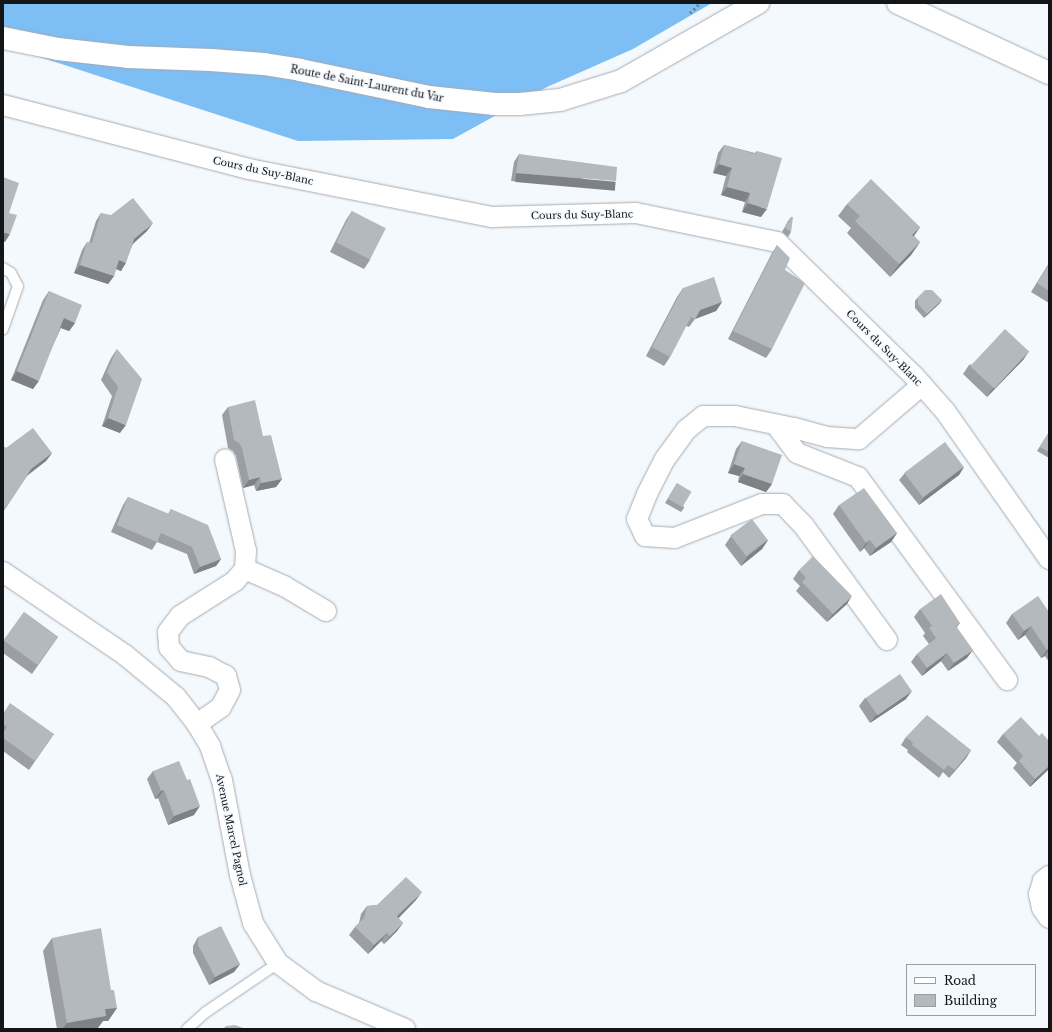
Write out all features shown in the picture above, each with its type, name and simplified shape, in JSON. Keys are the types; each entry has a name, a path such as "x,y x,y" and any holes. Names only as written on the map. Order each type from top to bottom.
{"main road":[{"name":"Route de Saint-Laurent du Var","path":"3,38 58,49 128,57 211,60 264,64 300,70 428,97 495,104 520,104 560,100 622,80 758,3"},
{"path":"898,3 1049,73"}],"street":[{"name":"Cours du Suy-Blanc","path":"3,105 249,169 492,217 636,214 777,242 922,385 945,410 1049,559"},
{"path":"887,640 803,525 783,504 762,504 675,538 645,536 637,519 646,494 665,458 686,430 703,416 735,416 827,437 859,439 922,385"},
{"path":"776,425 797,453 858,477 1007,680"},
{"path":"197,724 221,707 230,690 226,676 209,667 181,661 169,647 168,632 180,616 234,581 245,569 246,552 225,459"},
{"path":"245,569 284,586 326,611"},
{"name":"Avenue Marcel Pagnol","path":"3,572 126,655 176,697 197,724 210,746 222,780 240,875 253,923 278,963 316,991 405,1029"},
{"path":"1049,876 1044,881 1039,894 1042,908 1049,918"}],"lane":[{"path":"3,268 11,273 18,286 3,329"},
{"path":"186,1029 206,1012 278,963"}],"shaded area":[{"path":"3,3 712,3 633,49 547,87 453,139 298,141 3,45"}],"building":[{"path":"724,145 756,154 757,151 782,158 767,209 748,203 750,193 727,187 732,168 719,164"},
{"path":"519,154 617,167 616,181 516,173"},
{"path":"3,177 19,183 9,213 17,215 10,234 3,232"},
{"path":"871,179 920,227 912,235 920,242 899,264 855,221 860,216 847,204"},
{"path":"133,198 153,223 134,239 126,263 119,260 114,276 80,265 87,242 92,243 101,213 111,215"},
{"path":"352,211 386,228 370,259 336,242"},
{"path":"791,217 793,217 791,232 785,228"},
{"path":"777,245 790,258 785,270 805,283 772,349 733,331"},
{"path":"1049,264 1049,291 1037,283"},
{"path":"714,277 722,302 700,310 695,319 691,317 670,357 652,347 683,288"},
{"path":"925,290 932,290 942,300 927,314 918,304 918,297"},
{"path":"49,291 82,305 75,323 64,318 39,381 17,371"},
{"path":"1005,329 1029,352 994,389 970,366"},
{"path":"117,349 142,379 126,425 108,418 118,387 107,372"},
{"path":"255,400 263,436 271,435 282,479 261,483 260,477 249,480 242,448 239,443 234,440 228,407"},
{"path":"33,428 52,453 31,469 6,508 3,506 3,446 6,448"},
{"path":"1049,432 1049,452 1040,447"},
{"path":"742,441 782,455 772,484 743,474 745,468 734,464"},
{"path":"945,442 964,467 923,497 904,473"},
{"path":"677,483 692,492 682,507 668,498"},
{"path":"864,488 897,533 876,548 870,540 866,543 839,505"},
{"path":"128,497 169,514 171,509 208,525 221,559 200,567 192,547 161,533 157,542 117,525"},
{"path":"752,519 768,540 746,556 730,535"},
{"path":"813,556 852,596 833,614 802,582 806,578 799,570"},
{"path":"941,594 960,623 956,626 973,650 954,663 947,653 927,668 917,654 936,638 929,628 932,626 920,609"},
{"path":"1038,596 1049,612 1049,648 1047,650 1031,626 1024,631 1012,614"},
{"path":"24,612 58,637 37,665 3,640"},
{"path":"900,674 912,691 878,715 866,698"},
{"path":"10,703 54,734 35,761 3,738 3,733 7,727 3,724 3,714"},
{"path":"927,715 971,750 955,770 948,765 944,770 912,745 913,743 906,737"},
{"path":"1021,717 1039,736 1042,733 1049,741 1049,766 1035,779 1019,761 1023,756 1003,734"},
{"path":"179,761 187,780 190,779 200,806 174,816 164,790 161,791 153,771"},
{"path":"406,877 422,892 397,916 403,923 390,936 387,933 374,945 355,927 364,918 367,906 377,905"},
{"path":"221,926 240,964 215,977 198,945 198,937"},
{"path":"101,928 111,990 114,990 117,1008 105,1009 106,1016 67,1023 52,938"},
{"path":"235,1025 246,1029 223,1029 226,1026"}]}
